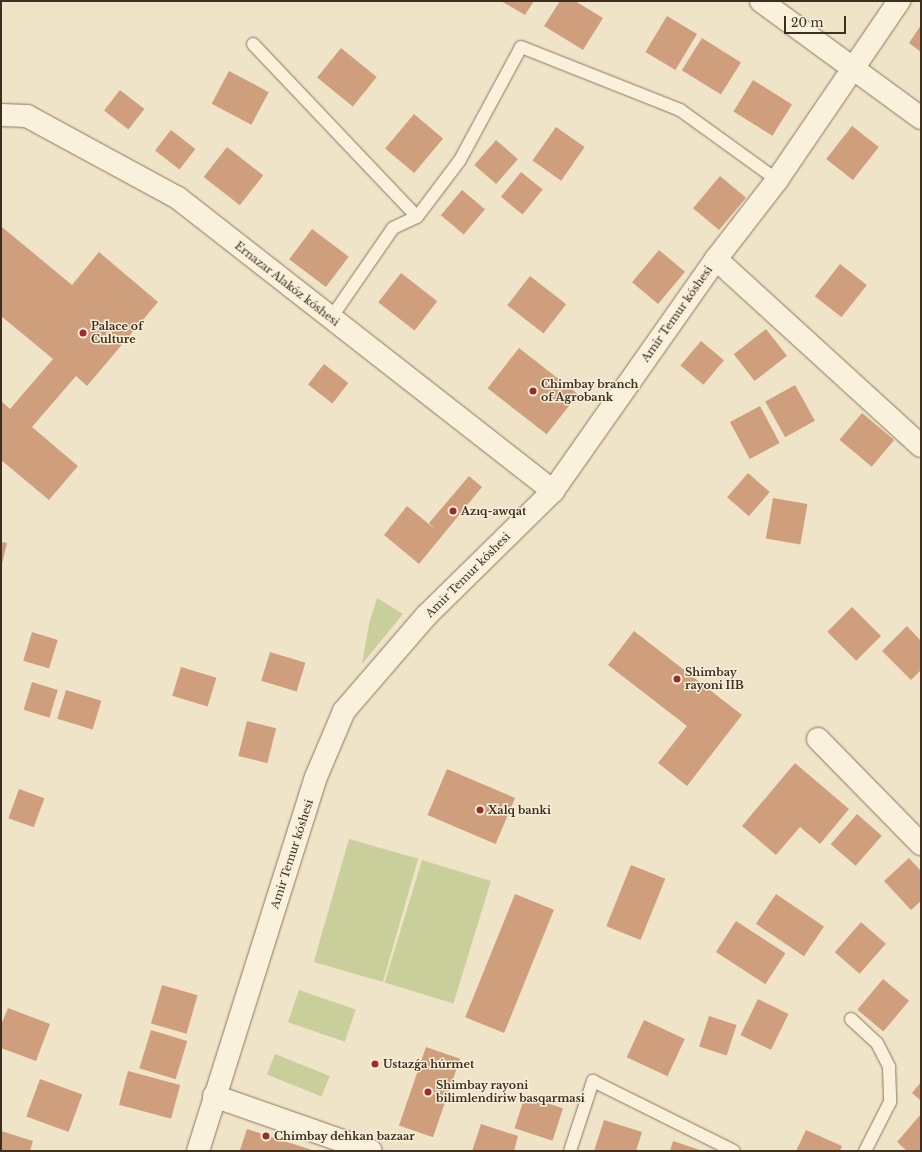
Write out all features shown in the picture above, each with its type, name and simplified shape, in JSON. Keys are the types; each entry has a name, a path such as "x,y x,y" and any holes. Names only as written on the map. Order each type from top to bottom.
{"street":[{"path":"761,1 853,66 921,118"},
{"name":"Amir Temur kóshesi","path":"198,1151 214,1096 316,777 344,711 426,616 553,492 716,259 777,180 853,66 899,1"},
{"name":"Ernazar Alakóz kóshesi","path":"1,115 27,116 178,198 553,492"},
{"path":"716,259 921,446"},
{"path":"818,740 921,844"},
{"path":"214,1096 371,1151"}],"lane":[{"path":"253,44 417,217"},
{"path":"331,318 393,228 417,217 460,160 522,47 680,110 777,180"},
{"path":"851,1019 877,1043 889,1067 890,1102 865,1151"},
{"path":"570,1151 592,1081 734,1151"}],"green space":[{"path":"377,598 403,614 362,664 369,624"},
{"path":"349,839 418,859 383,982 314,962"},
{"path":"422,860 491,881 453,1003 385,982"},
{"path":"299,990 356,1010 345,1042 288,1022"},
{"path":"275,1054 330,1076 321,1096 267,1074"}],"building":[{"path":"501,1 534,1 525,15"},
{"path":"560,1 575,1 603,18 583,50 544,26"},
{"path":"667,16 697,34 675,70 645,52"},
{"path":"921,25 921,52 909,43"},
{"path":"702,38 741,62 721,95 682,70"},
{"path":"341,48 377,77 353,106 317,78"},
{"path":"229,71 269,92 251,125 212,104"},
{"path":"753,80 792,104 772,136 733,111"},
{"path":"120,90 144,109 128,130 104,110"},
{"path":"414,114 443,138 414,173 385,148"},
{"path":"852,126 879,147 853,180 826,159"},
{"path":"556,127 585,147 561,181 532,161"},
{"path":"171,130 195,149 179,170 155,150"},
{"path":"496,140 518,159 496,184 474,165"},
{"path":"227,147 263,175 240,205 204,177"},
{"path":"521,172 543,190 523,214 501,197"},
{"path":"720,176 746,198 719,230 693,208"},
{"path":"462,190 485,209 464,235 441,215"},
{"path":"2,227 72,285 99,252 158,302 87,386 76,376 32,427 78,466 49,500 1,460 1,401 10,409 53,359 1,316"},
{"path":"312,229 349,257 326,287 289,259"},
{"path":"659,250 685,272 658,304 632,282"},
{"path":"840,264 867,285 842,317 815,296"},
{"path":"401,273 437,301 414,330 378,302"},
{"path":"530,276 566,304 543,333 507,305"},
{"path":"766,329 787,356 755,381 734,354"},
{"path":"701,341 724,360 703,385 680,366"},
{"name":"Chimbay branch of Agrobank","path":"519,348 578,394 547,434 488,388"},
{"path":"324,364 348,383 332,404 308,384"},
{"path":"795,385 815,421 785,437 765,401"},
{"path":"760,406 780,443 750,459 730,422"},
{"path":"862,413 894,440 872,467 840,440"},
{"path":"748,473 770,492 749,516 727,497"},
{"path":"469,476 482,487 419,564 384,535 407,506 436,530 429,523"},
{"path":"773,498 807,504 800,544 766,538"},
{"path":"1,542 7,543 2,564 1,564"},
{"path":"852,607 881,636 856,661 827,632"},
{"path":"907,626 921,641 921,670 911,680 882,651"},
{"path":"634,631 742,715 687,786 658,763 687,726 608,665"},
{"path":"32,632 58,640 49,669 23,661"},
{"path":"270,652 305,663 297,692 261,681"},
{"path":"181,667 216,678 208,707 172,696"},
{"path":"32,682 58,690 49,718 24,710"},
{"path":"66,690 101,701 93,730 57,719"},
{"path":"247,721 276,728 267,763 238,756"},
{"path":"795,763 849,809 820,844 800,827 776,855 742,826"},
{"path":"447,769 515,798 496,844 427,815"},
{"path":"19,789 44,798 34,827 8,818"},
{"path":"857,814 882,836 856,866 831,844"},
{"path":"909,858 921,871 921,901 911,910 884,881"},
{"path":"631,865 665,879 641,940 606,926"},
{"path":"515,894 554,910 504,1033 465,1017"},
{"path":"776,894 824,926 804,956 756,924"},
{"path":"736,921 785,953 765,984 716,952"},
{"path":"861,922 886,944 860,974 835,952"},
{"path":"883,979 909,1001 883,1031 857,1010"},
{"path":"162,985 198,995 187,1034 151,1023"},
{"path":"758,999 789,1014 771,1050 740,1035"},
{"path":"8,1008 50,1024 36,1061 1,1048 1,1025"},
{"path":"709,1016 737,1025 727,1055 699,1046"},
{"path":"644,1020 685,1039 667,1076 627,1057"},
{"path":"151,1030 187,1041 176,1079 139,1068"},
{"path":"426,1047 460,1059 433,1137 399,1125"},
{"path":"128,1071 180,1085 171,1119 119,1105"},
{"path":"40,1079 82,1094 69,1132 26,1117"},
{"path":"921,1082 921,1101 912,1093"},
{"path":"525,1096 563,1108 553,1141 514,1128"},
{"path":"921,1114 921,1151 907,1151 897,1142"},
{"path":"604,1120 642,1132 636,1151 594,1151"},
{"path":"481,1124 518,1136 514,1151 472,1151"},
{"path":"247,1129 315,1151 240,1150"},
{"path":"806,1130 842,1146 840,1151 796,1151"},
{"path":"1,1131 33,1141 30,1151 1,1151"},
{"path":"673,1141 703,1151 670,1151"}],"place":[{"name":"Palace of Culture","path":"83,333"},
{"name":"Chimbay branch of Agrobank","path":"533,391"},
{"name":"Azıq-awqat","path":"453,511"},
{"name":"Shimbay rayoni IIB","path":"677,679"},
{"name":"Xalq banki","path":"480,810"},
{"name":"Ustazǵa húrmet","path":"375,1064"},
{"name":"Shimbay rayoni bilimlendiriw basqarmasi","path":"428,1092"},
{"name":"Chimbay dehkan bazaar","path":"266,1136"}]}
